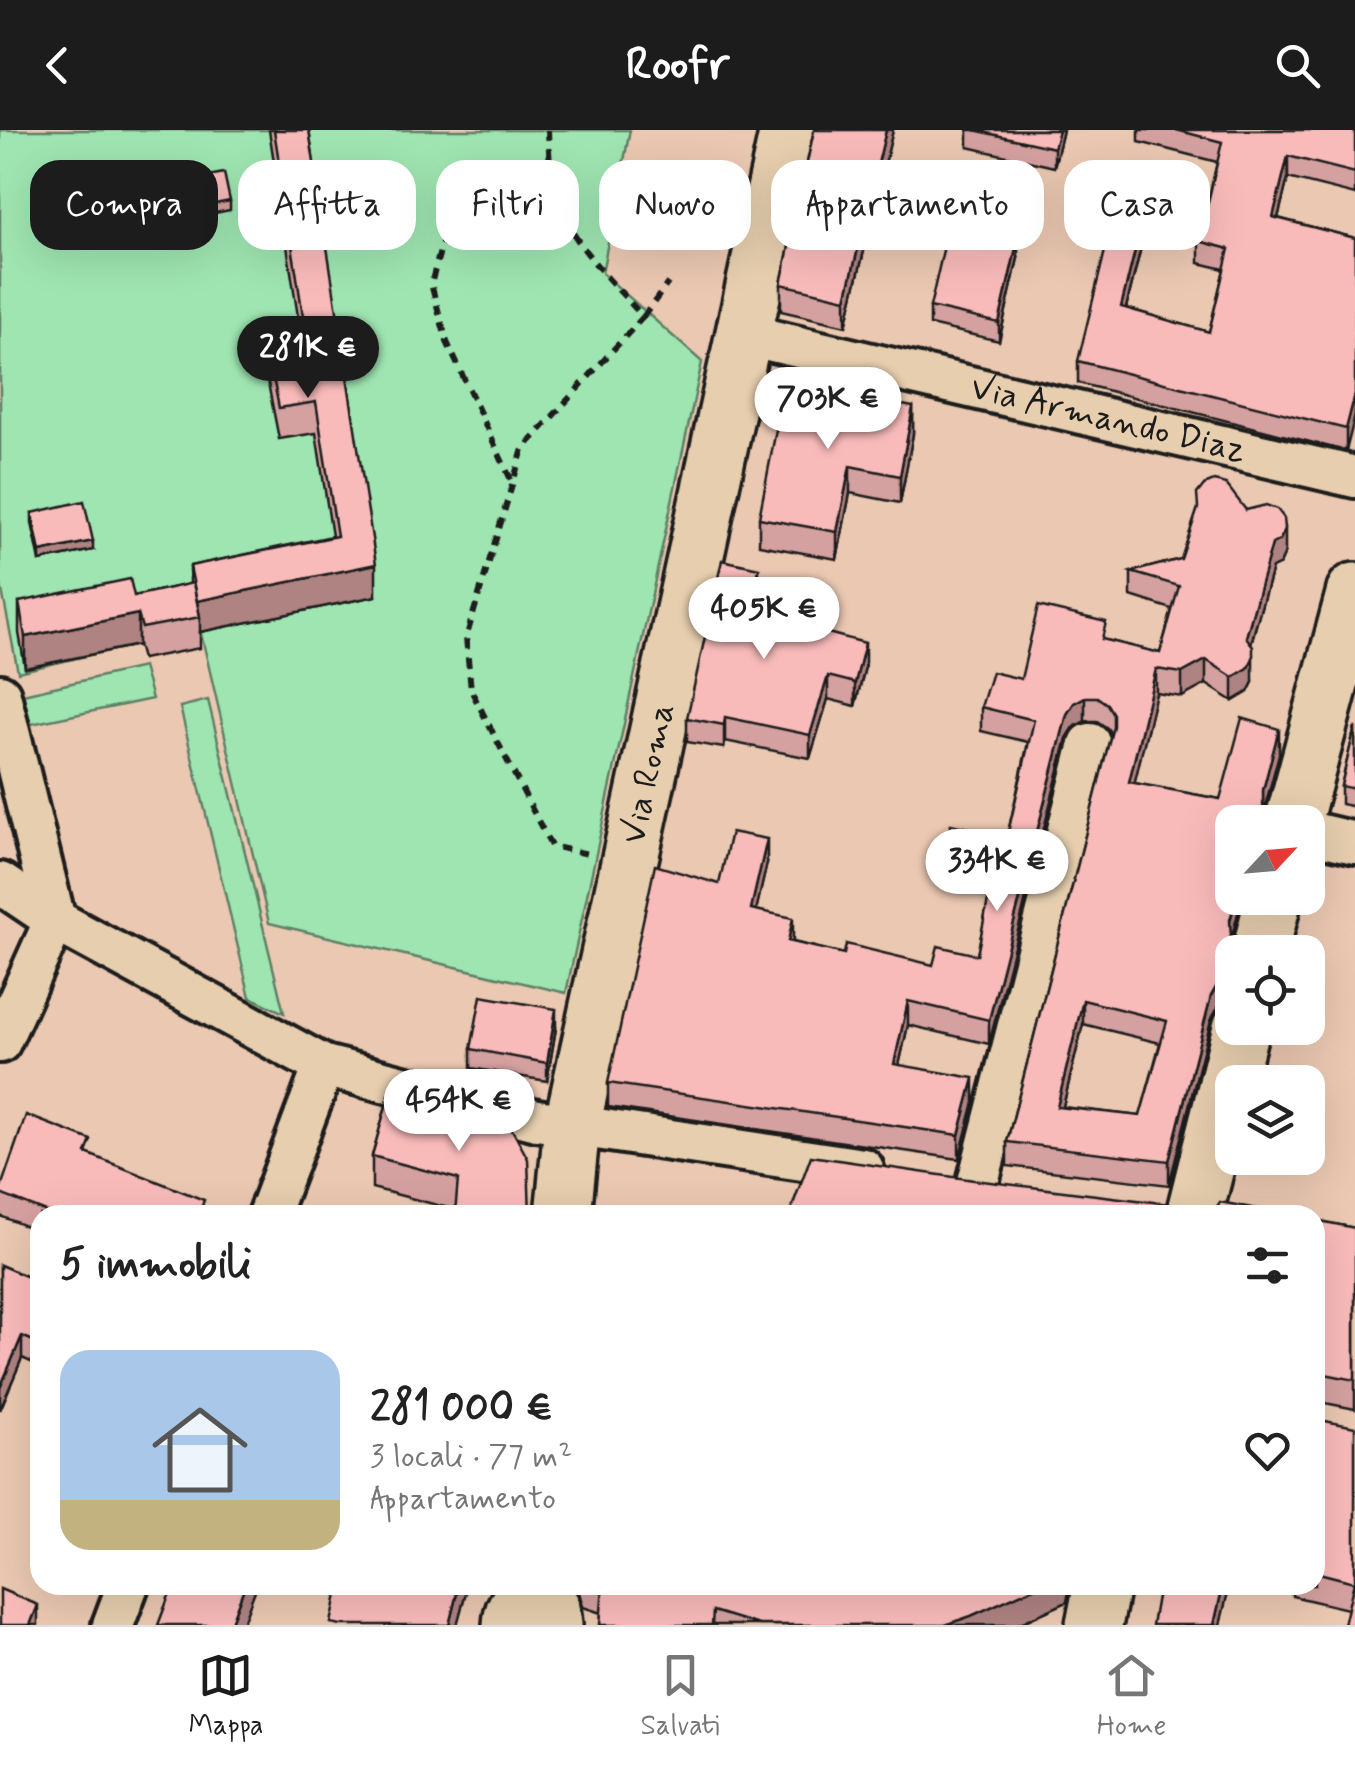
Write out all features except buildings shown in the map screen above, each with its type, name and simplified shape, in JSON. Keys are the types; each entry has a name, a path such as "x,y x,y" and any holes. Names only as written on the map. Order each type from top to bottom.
{"street":[{"name":"Via Roma","path":"564,1205 572,1126 788,130"},
{"name":"Via Armando Diaz","path":"744,334 1355,477"},
{"path":"1297,805 1355,592"},
{"path":"0,695 55,920 0,1042"},
{"path":"978,1186 1090,744"},
{"path":"1325,836 1355,843"},
{"path":"0,882 55,920 324,1066 537,1120 1017,1191"},
{"path":"1183,1205 1235,1045"},
{"path":"272,1205 324,1066"},
{"path":"114,1625 124,1595"},
{"path":"1094,1625 1100,1595"}],"path":[{"path":"548,130 551,176 562,214 584,251 643,317"},
{"path":"440,250 431,284 448,342 512,483"},
{"path":"629,863 551,846 471,690 466,638 522,450 643,317 668,283"}],"green space":[{"path":"0,130 630,130 624,160 599,160 599,250 607,250 602,273 702,362 566,993 269,923 200,629 18,672 0,580"},
{"path":"143,667 152,699 31,724 23,694"},
{"path":"208,700 284,1013 250,997 180,707"}]}
